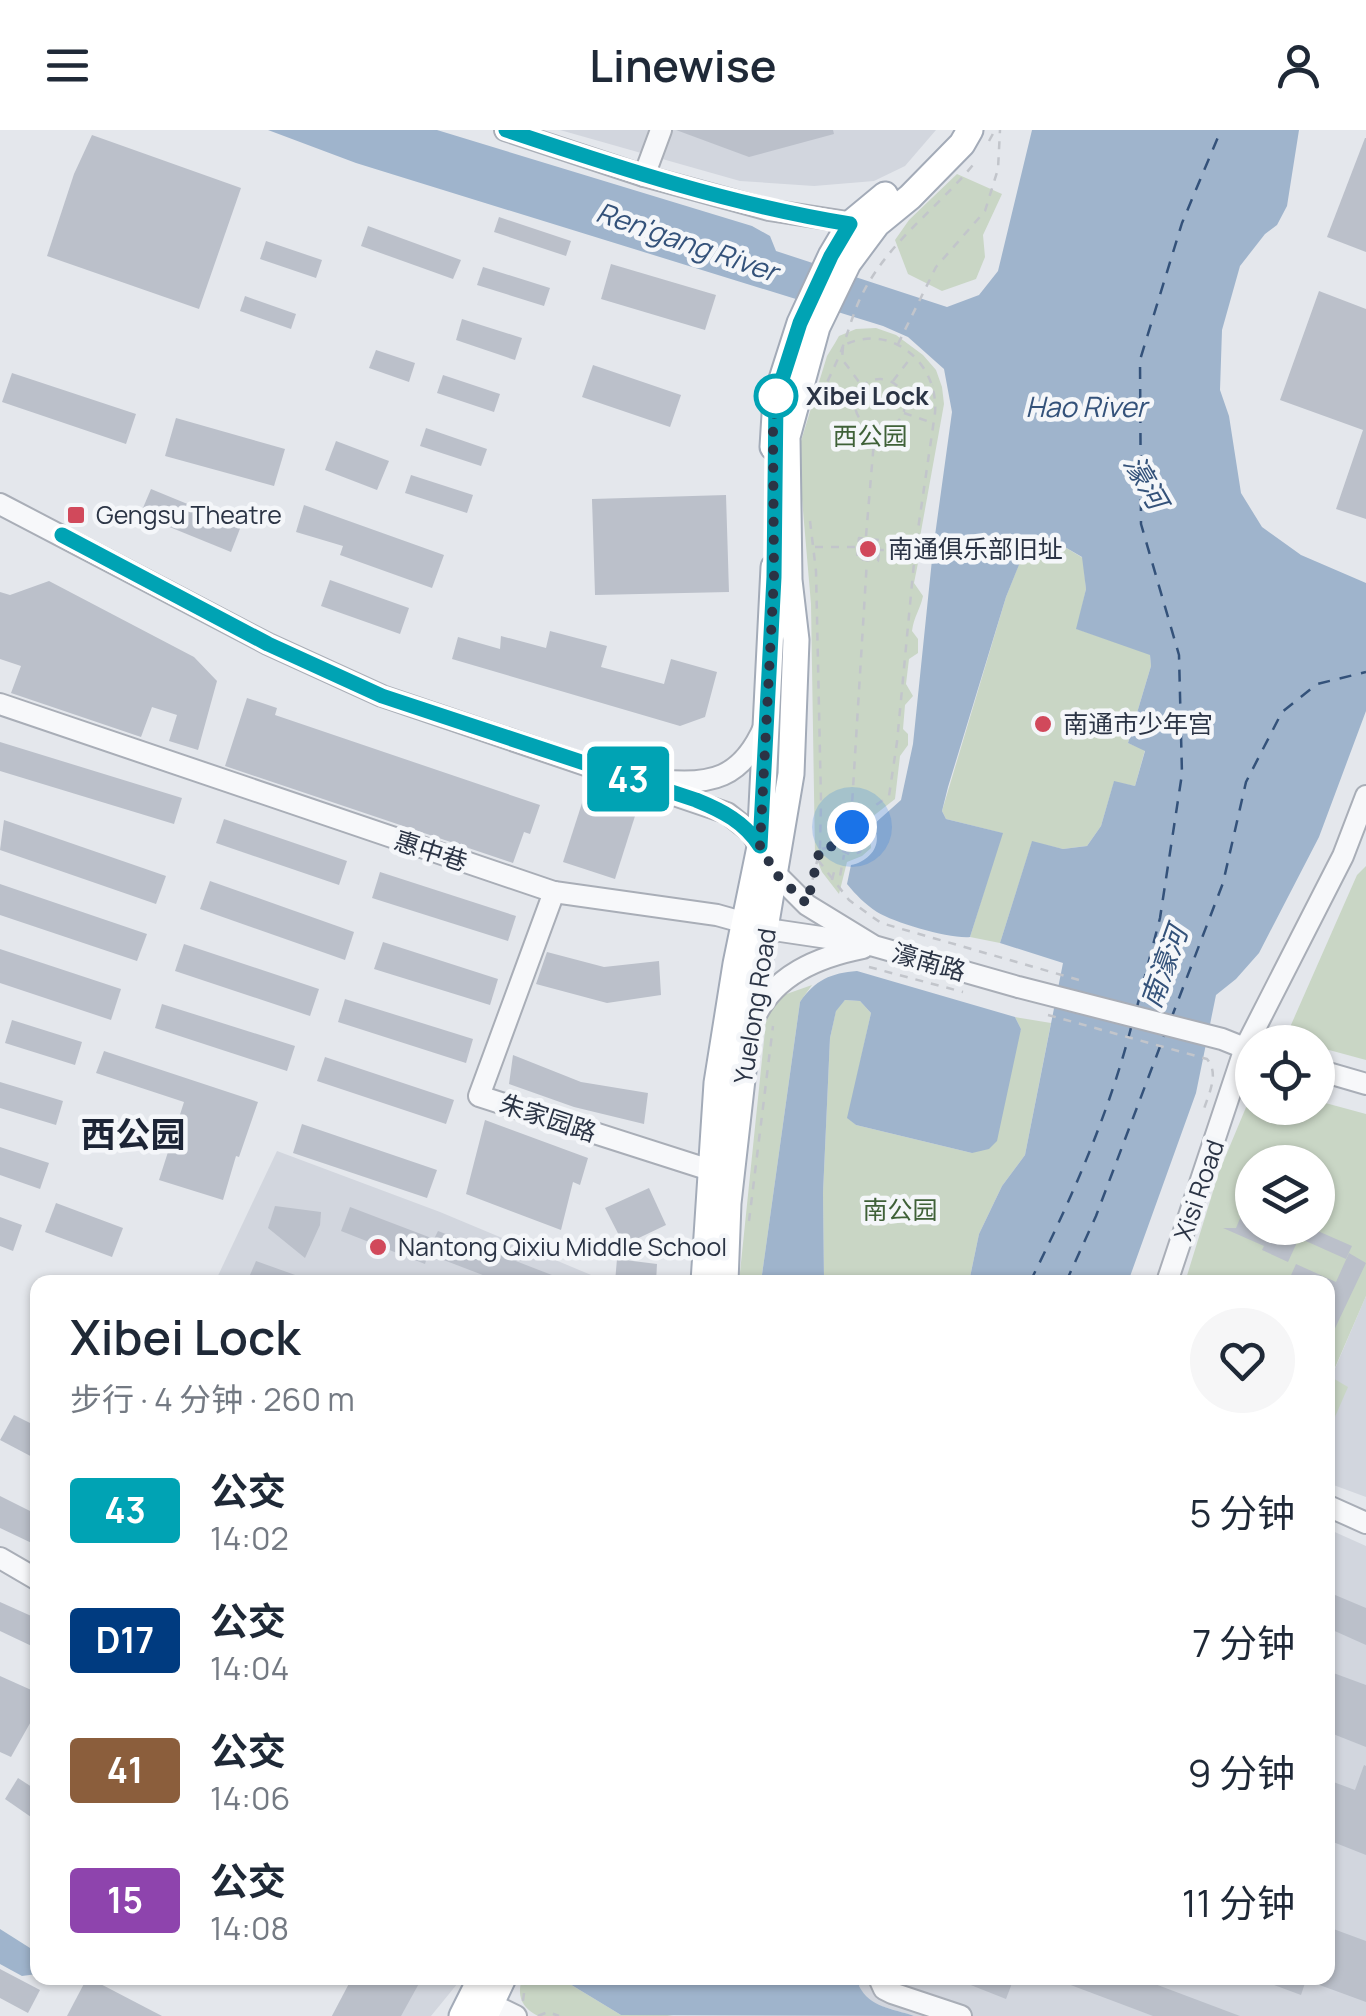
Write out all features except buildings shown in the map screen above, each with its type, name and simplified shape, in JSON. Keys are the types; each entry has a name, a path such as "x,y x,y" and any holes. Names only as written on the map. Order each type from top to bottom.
{"main road":[{"name":"Yuelong Road","path":"725,1275 728,1203 756,925 774,577 776,398 839,260 850,224 910,174 950,130"},
{"name":"Yuelong Road","path":"839,260 962,144 979,136"},
{"name":"Yuelong Road","path":"704,1275 718,1082 756,925 776,874 791,774 796,640 789,580 786,437 808,325"},
{"path":"462,2016 478,1985"},
{"path":"488,2010 500,1985"}],"street":[{"path":"506,130 644,176 769,210 850,224 876,224"},
{"path":"644,176 661,130"},
{"path":"0,504 268,644 382,696 615,774 700,782 723,776 741,764 754,747 764,729 769,696"},
{"name":"惠中巷","path":"0,704 554,892 874,946"},
{"name":"濠南路","path":"615,774 727,813 751,832 776,874 807,904 874,946 1235,1044"},
{"name":"Xisi Road","path":"1260,1025 1343,856 1366,796"},
{"path":"1343,856 1366,848"},
{"name":"朱家园路","path":"554,892 479,1096 710,1170"},
{"path":"747,1035 761,1004 797,970 838,953 874,946"},
{"path":"1335,1075 1366,1084"},
{"name":"Xisi Road","path":"1170,1275 1235,1088"},
{"path":"1335,1509 1366,1523"},
{"path":"0,1558 30,1575"},
{"path":"882,1985 892,1993 961,2016"},
{"path":"488,2010 519,2010"}],"path":[{"path":"898,345 936,267 984,211 998,169 998,130 979,136"},
{"path":"819,400 843,345 850,318 870,279 904,236 954,190 980,156"},
{"path":"843,345 882,340 898,345 923,363 936,398 888,796 837,836 837,845 845,854 856,854 865,844 861,831 850,827"},
{"path":"843,345 842,359 862,386"},
{"path":"892,382 913,355"},
{"path":"877,379 892,382 903,397 903,412 888,428 864,423 855,401 862,386 877,379"},
{"path":"903,397 934,385"},
{"path":"903,412 933,422"},
{"path":"866,538 876,428"},
{"path":"807,904 820,849 817,584 809,511"},
{"path":"860,538 866,538 880,540 878,561 857,559 860,538"},
{"path":"812,546 858,547"},
{"path":"879,550 915,550"},
{"path":"850,827 867,560"},
{"path":"820,849 837,845"},
{"path":"832,881 834,872 840,876 845,854"},
{"path":"818,858 832,881 862,911 894,928 1080,980"},
{"path":"869,967 975,994"},
{"path":"1048,1015 1207,1059 1214,1075 1202,1118"},
{"path":"748,1229 774,1024"},
{"path":"519,2010 526,1985"},
{"path":"538,2016 548,2012 559,2016"}],"shaded area":[{"path":"560,130 936,130 905,166 874,181 814,186 740,181"},
{"name":"Nantong Qixiu Middle School","path":"277,1151 440,1212 591,1275 218,1275"},
{"path":"1366,1296 1366,1497 1335,1486 1335,1416 1347,1387 1335,1380 1335,1369"},
{"path":"1335,1532 1366,1546 1366,2016 914,2016 877,2005 865,1998 859,1986 1335,1985"},
{"path":"348,1985 456,1985 431,2016 332,2016"}],"green space":[{"path":"957,174 1002,194 983,235 985,257 976,279 942,291 908,274 895,240 909,220"},
{"name":"西公园","path":"876,328 896,335 923,355 936,370 944,404 920,537 926,551 918,563 914,583 923,596 912,631 918,639 918,653 909,659 906,684 913,696 905,705 903,729 908,734 908,745 900,756 895,799 863,824 870,833 871,848 847,862 839,894 815,855 811,604 801,441 827,356 839,336 856,329"},
{"path":"1058,543 1083,558 1086,589 1077,629 1150,654 1151,666 1128,743 1145,750 1135,786 1114,782 1101,826 1087,846 1063,849 1032,842 1000,943 970,937 1002,833 946,819 942,811 1006,597 1025,549"},
{"path":"1366,866 1366,1060 1335,1052 1335,1025 1291,1025 1357,875"},
{"path":"812,985 800,1002 762,1275 740,1275 767,1011 778,997"},
{"name":"南公园","path":"845,1000 860,1001 871,1013 848,1118 856,1125 972,1153 1021,1029 1015,1017 1051,1023 1025,1155 1002,1186 979,1234 970,1275 824,1275 823,1193 830,1038 836,1010"},
{"path":"1335,1106 1366,1114 1366,1296 1335,1368 1335,1275 1187,1275 1219,1172 1239,1125 1335,1125"},
{"path":"1335,1379 1348,1387 1335,1417"},
{"path":"521,1985 572,1985 621,2015 673,2016 538,2016 528,2009"}],"water":[{"name":"Hao River","path":"268,130 437,130 752,226 770,236 776,251 947,307 979,295 998,271 1032,130 1299,130 1287,206 1277,225 1240,266 1222,330 1220,390 1229,416 1241,493 1262,527 1301,555 1366,583 1366,711 1319,837 1259,953 1216,995 1196,1093 1131,1275 970,1275 979,1234 1002,1186 1025,1155 1063,963 1000,943 1032,841 1063,849 1087,846 1101,826 1114,781 1135,786 1145,751 1128,743 1151,666 1150,655 1076,629 1086,589 1082,557 1058,543 1025,550 1006,597 948,787 942,811 946,819 1003,833 970,937 937,933 877,912 847,884 851,865 869,856 876,845 873,825 901,800 913,744 952,412 944,369 908,337 883,326 356,163"},
{"path":"857,971 1015,1017 1021,1029 997,1141 989,1149 972,1153 856,1125 847,1118 871,1013 860,1001 845,1000 836,1011 830,1038 823,1193 824,1275 762,1275 800,1002 824,979"},
{"path":"0,1929 30,1948 30,1975 22,1976 0,1964"},
{"path":"572,1985 859,1985 869,1999 914,2016 621,2015"}],"ferry route":[{"path":"1137,1007 1160,918 1182,774 1179,655 1141,524 1140,360 1182,223 1221,130"},
{"path":"1171,1019 1223,883 1246,782 1282,712 1317,684 1366,672"},
{"path":"1033,1275 1088,1156 1132,1024"},
{"path":"1069,1275 1096,1216 1164,1036"}],"bus line":[{"name":"43","path":"62,535 268,644 382,696 696,800 727,813 751,832 760,846 774,577 776,398 800,323 850,224 769,210 644,176 506,130"}],"place":[{"name":"Xibei Lock","path":"776,396"},
{"name":"Gengsu Theatre","path":"76,515"},
{"name":"南通俱乐部旧址","path":"868,549"},
{"name":"南通市少年宫","path":"1043,724"},
{"name":"Nantong Qixiu Middle School","path":"378,1247"}],"district":[{"name":"西公园","path":"133,1135"}],"route":[{"path":"776,396 774,577 760,846 776,874 807,904 820,849 837,845 840,832 852,827"}],"water label":[{"name":"Ren'gang River","path":"687,242"},
{"name":"濠河","path":"1146,482"},
{"name":"南濠河","path":"1164,967"}]}
